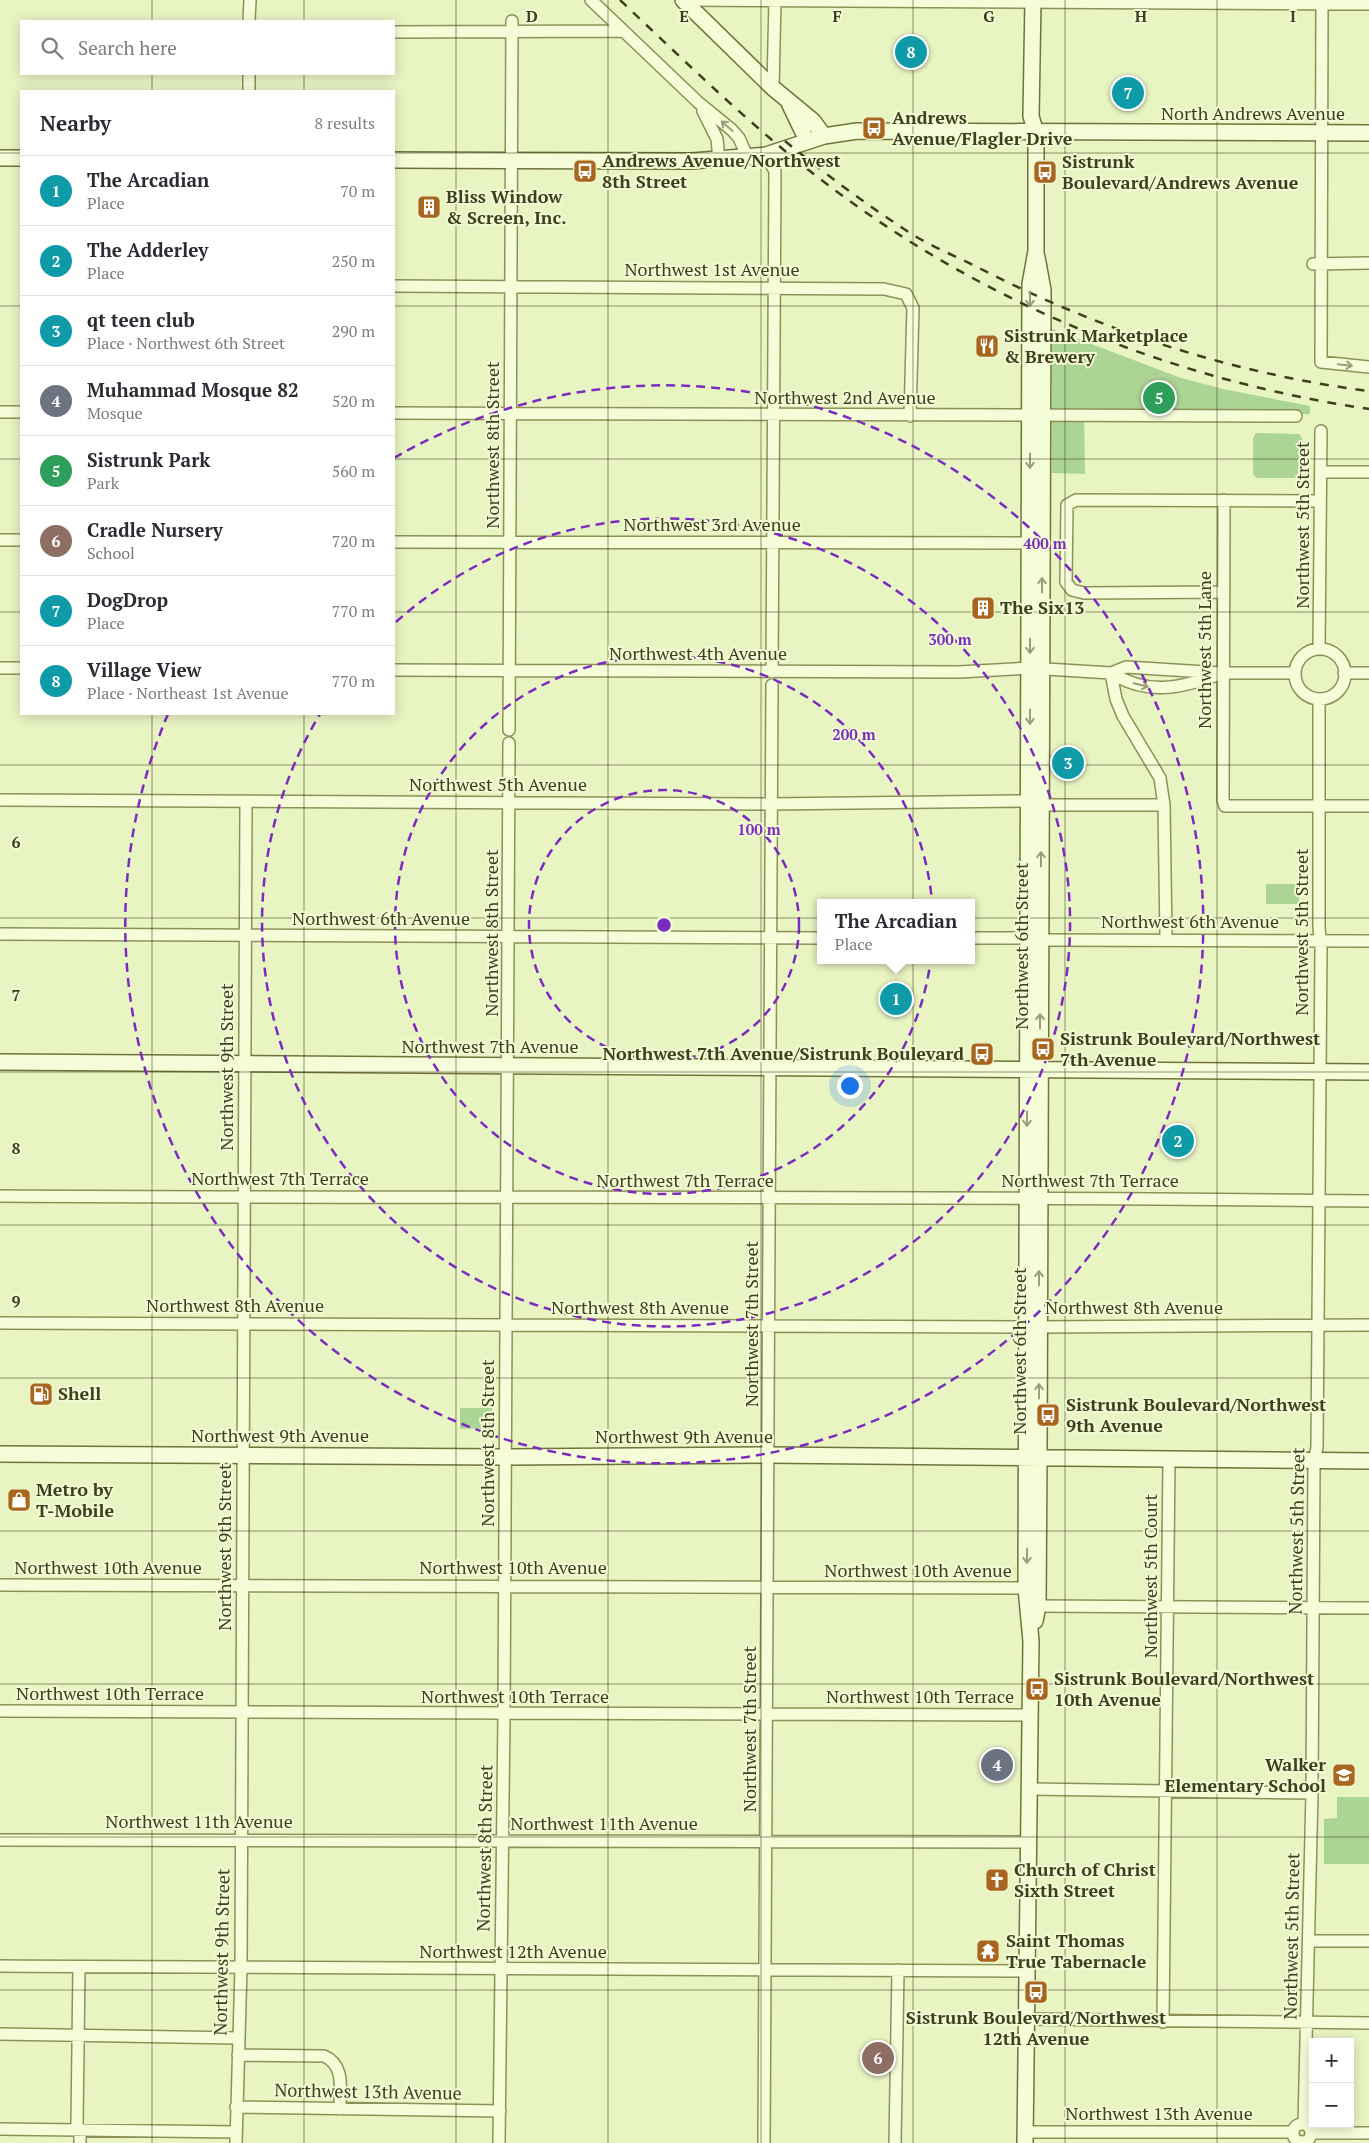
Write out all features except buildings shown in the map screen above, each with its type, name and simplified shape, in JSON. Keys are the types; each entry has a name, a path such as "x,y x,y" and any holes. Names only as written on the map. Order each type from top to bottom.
{"main road":[{"path":"683,0 773,88 827,132"},
{"name":"Northwest 6th Street","path":"1031,1641 1038,1606 1033,1457 1036,417 1030,277 1036,251 1036,133 1031,116 1037,1"},
{"path":"787,99 803,132"},
{"name":"North Andrews Avenue","path":"756,155 766,145 803,132 1369,133"},
{"name":"North Andrews Avenue","path":"395,160 719,160 756,155 827,132"},
{"path":"0,158 20,158"},
{"name":"Northwest 6th Street","path":"1034,673 1030,543 1036,417"},
{"name":"Northwest 7th Avenue","path":"0,1062 1369,1072"},
{"name":"Northwest 9th Avenue","path":"0,1454 505,1457 769,1455 1314,1462 1369,1461"},
{"name":"Northwest 6th Street","path":"1025,2137 1031,1641 1026,1588 1033,1457"}],"street":[{"path":"249,20 250,0"},
{"path":"591,0 699,103 732,130 756,155 775,171 772,672"},
{"path":"683,0 1322,2 1369,4"},
{"path":"773,88 775,0"},
{"path":"1322,2 1322,133 1318,263 1321,362 1369,367"},
{"path":"395,32 512,26 623,31"},
{"name":"Northwest 8th Street","path":"509,730 512,26"},
{"path":"249,75 249,90"},
{"path":"699,103 717,139 719,160"},
{"path":"1318,263 1369,263"},
{"name":"Northwest 1st Avenue","path":"395,286 884,289 906,294 913,308 910,416"},
{"path":"0,412 20,412"},
{"name":"Northwest 2nd Avenue","path":"395,413 1036,417 1296,416"},
{"name":"Northwest 5th Street","path":"1320,649 1321,431"},
{"path":"1321,472 1369,472"},
{"path":"1223,592 1084,593 1072,590 1066,582 1066,516 1068,505 1076,500 1320,501"},
{"name":"Northwest 5th Lane","path":"1224,500 1223,800 1226,806 1319,806"},
{"path":"0,540 20,540"},
{"name":"Northwest 3rd Avenue","path":"395,542 1030,543"},
{"path":"1320,649 1334,654 1343,666 1344,673 1342,686 1337,692 1326,698 1319,699 1312,698 1300,688 1295,673 1300,660 1305,654 1320,649"},
{"name":"Northwest 4th Avenue","path":"395,670 1002,671 1111,673 1126,667 1222,673 1295,673"},
{"path":"0,668 20,668"},
{"path":"1111,673 1116,699 1123,716 1160,778 1164,805 1166,938"},
{"name":"Northwest 4th Avenue","path":"1111,673 1124,681 1156,688 1188,686 1222,673"},
{"path":"1344,673 1369,673"},
{"name":"Northwest 7th Street","path":"764,2143 772,685"},
{"name":"Northwest 5th Street","path":"1308,2128 1312,1607 1314,1462 1316,1447 1320,1072 1319,699"},
{"name":"Northwest 8th Street","path":"499,2143 509,1066 509,743"},
{"name":"Northwest 5th Avenue","path":"0,800 771,804 995,803 1021,801 1035,805 1164,805"},
{"name":"Northwest 9th Street","path":"236,2138 241,1967 246,801"},
{"path":"1319,806 1369,806"},
{"name":"Northwest 6th Avenue","path":"0,934 817,938"},
{"name":"Northwest 6th Avenue","path":"975,938 1369,941"},
{"name":"Northwest 7th Terrace","path":"0,1196 508,1199 1033,1198 1369,1201"},
{"name":"Northwest 8th Avenue","path":"0,1323 1033,1327 1369,1325"},
{"name":"Northwest 5th Court","path":"1163,2022 1169,1460"},
{"name":"Northwest 10th Avenue","path":"0,1585 242,1587 251,1584 1026,1588"},
{"path":"1038,1606 1369,1608"},
{"name":"Northwest 10th Terrace","path":"0,1711 1030,1715"},
{"path":"1029,1789 1312,1793"},
{"name":"Northwest 11th Avenue","path":"0,1840 1028,1842"},
{"path":"1310,1940 1369,1941"},
{"name":"Northwest 12th Avenue","path":"0,1966 501,1971 766,1969 1027,1971"},
{"path":"79,1967 77,2125 80,2137"},
{"path":"895,2143 898,1970"},
{"path":"1027,2019 1369,2023"},
{"path":"0,2034 238,2038"},
{"path":"238,2055 324,2056 336,2063 340,2074 340,2109"},
{"name":"Northwest 13th Avenue","path":"236,2107 500,2111"},
{"path":"1308,2128 1310,2138 1303,2142 1295,2138 1293,2132 1296,2126 1369,2133"},
{"path":"0,2129 80,2137 236,2138"},
{"name":"Northwest 13th Avenue","path":"1025,2137 1293,2132"}],"green space":[{"path":"1052,329 1181,378 1223,389 1310,406 1310,414 1084,411 1085,474 1052,473"},
{"path":"1256,433 1299,434 1302,438 1302,474 1298,478 1257,478 1253,474 1253,438"},
{"path":"1266,884 1299,884 1299,904 1266,904"},
{"path":"460,1408 492,1408 492,1428 460,1429"},
{"path":"1337,1797 1369,1797 1369,1864 1324,1864 1324,1819 1337,1818"}],"railway":[{"path":"620,0 725,99 807,169 896,233 958,270 1023,304 1089,333 1157,358 1227,379 1297,396 1369,409"},
{"path":"785,141 846,189 918,238 1074,312 1170,347 1219,361 1268,373 1369,391"}],"place":[{"name":"Village View","path":"911,52"},
{"name":"DogDrop","path":"1128,93"},
{"name":"Andrews Avenue/Flagler Drive","path":"874,128"},
{"name":"Andrews Avenue/Northwest 8th Street","path":"585,171"},
{"name":"Sistrunk Boulevard/Andrews Avenue","path":"1045,172"},
{"name":"Bliss Window & Screen, Inc.","path":"429,207"},
{"name":"Sistrunk Marketplace & Brewery","path":"987,346"},
{"name":"Sistrunk Park","path":"1159,398"},
{"name":"The Six13","path":"983,608"},
{"name":"qt teen club","path":"1068,763"},
{"name":"The Arcadian","path":"896,999"},
{"name":"Sistrunk Boulevard/Northwest 7th Avenue","path":"1043,1049"},
{"name":"Northwest 7th Avenue/Sistrunk Boulevard","path":"982,1054"},
{"name":"The Adderley","path":"1178,1141"},
{"name":"Shell","path":"41,1394"},
{"name":"Sistrunk Boulevard/Northwest 9th Avenue","path":"1048,1415"},
{"name":"Metro by T-Mobile","path":"19,1500"},
{"name":"Sistrunk Boulevard/Northwest 10th Avenue","path":"1037,1689"},
{"name":"Muhammad Mosque 82","path":"997,1765"},
{"name":"Walker Elementary School","path":"1344,1775"},
{"name":"Church of Christ Sixth Street","path":"997,1880"},
{"name":"Saint Thomas True Tabernacle","path":"988,1951"},
{"name":"Sistrunk Boulevard/Northwest 12th Avenue","path":"1036,1992"},
{"name":"Cradle Nursery","path":"878,2058"}]}
